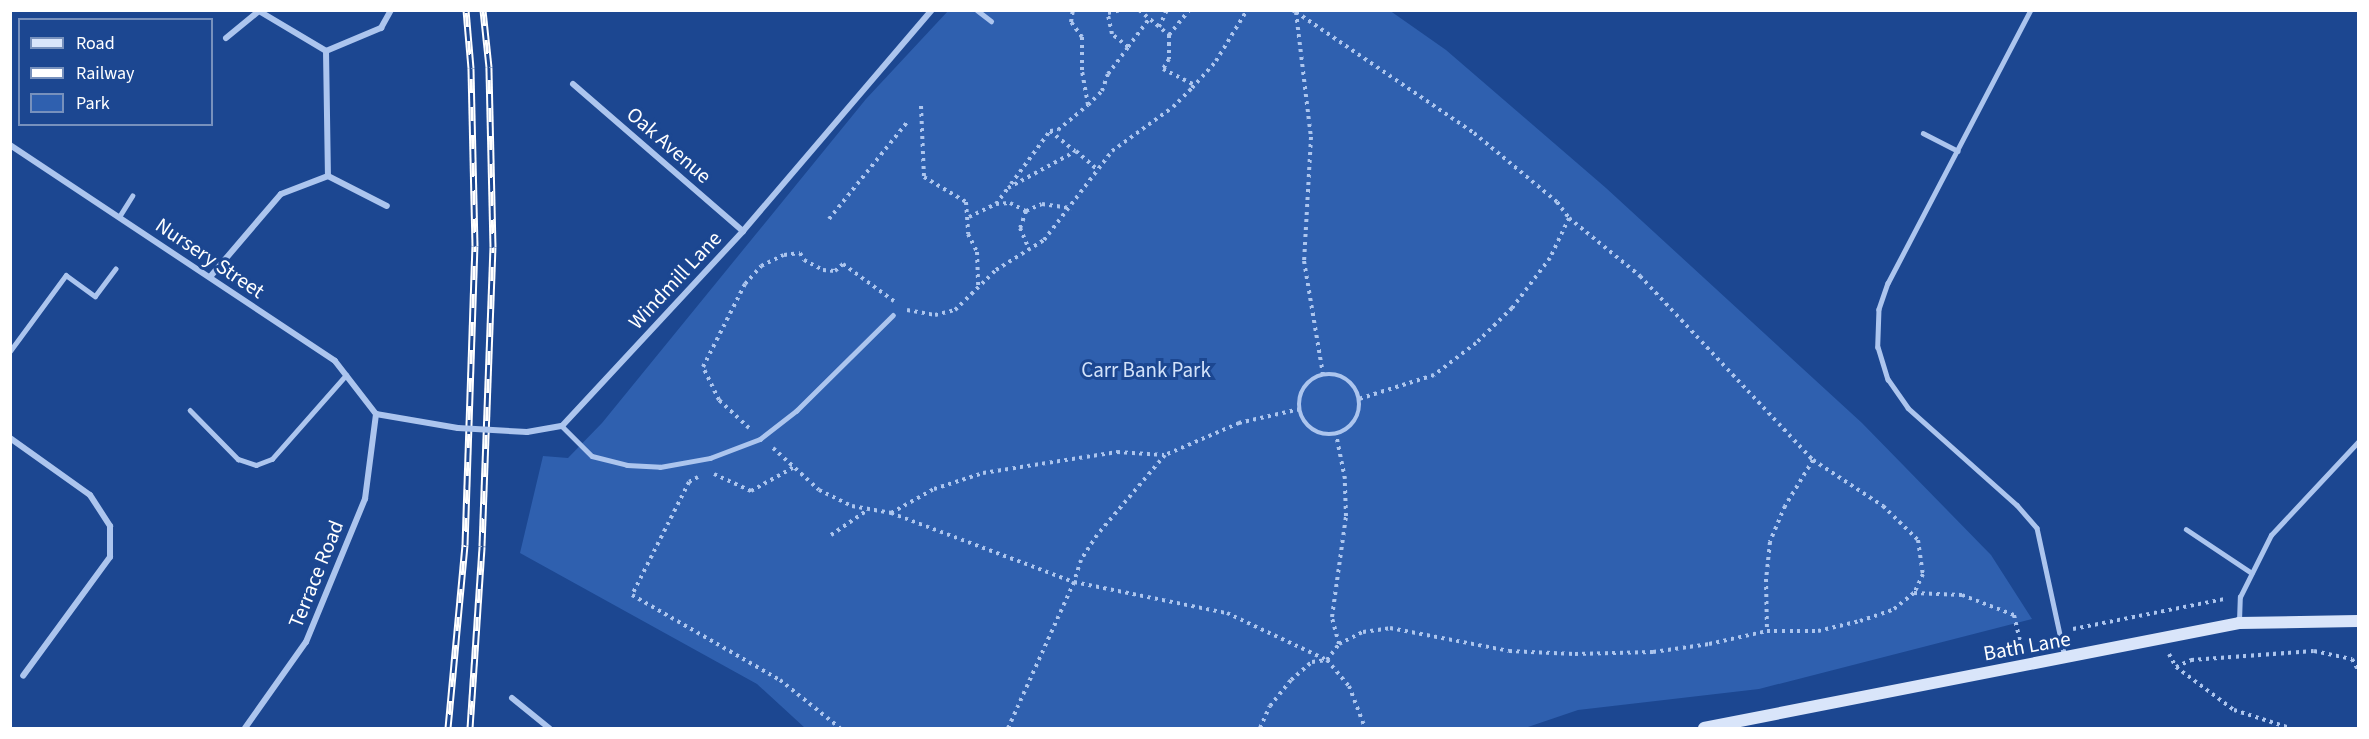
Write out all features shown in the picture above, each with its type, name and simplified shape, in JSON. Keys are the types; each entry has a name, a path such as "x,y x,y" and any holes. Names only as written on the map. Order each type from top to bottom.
{"main road":[{"name":"Bath Lane","path":"1704,729 2066,660 2239,623 2358,621"}],"street":[{"path":"326,51 381,28 391,10"},
{"name":"Windmill Lane","path":"562,426 743,231 932,10"},
{"path":"225,38 259,11 326,51"},
{"path":"326,51 328,176"},
{"name":"Oak Avenue","path":"573,84 743,231"},
{"name":"Nursery Street","path":"10,145 335,361 376,414"},
{"path":"210,277 281,194 328,176 387,206"},
{"path":"376,414 458,428 527,432 562,426"},
{"name":"Terrace Road","path":"245,729 306,642 364,499 376,414"},
{"path":"10,438 90,495 110,526 110,557 23,676"},
{"path":"512,698 549,729"}],"lane":[{"path":"977,10 990,21"},
{"path":"2031,10 1888,283 1879,309 1878,347 1888,379 1908,408 2017,505 2037,528 2066,660"},
{"path":"1923,133 1958,151"},
{"path":"119,217 132,196"},
{"path":"10,351 66,275 95,296 115,269"},
{"path":"562,426 592,456 627,465 660,467 710,458 760,439 796,411 893,315"},
{"path":"190,410 238,459 256,465 272,459 346,375"},
{"path":"2239,623 2240,597 2271,535 2358,442"},
{"path":"2186,529 2252,573"}],"path":[{"path":"1073,10 1071,22 1082,37 1082,70 1088,105"},
{"path":"1121,10 1108,12 1112,34 1128,47"},
{"path":"1139,10 1169,35"},
{"path":"1159,27 1167,10"},
{"path":"1189,10 1169,35 1169,59 1163,69 1194,85"},
{"path":"1248,10 1216,61 1173,107 1112,151 1072,207 1044,240 978,286 955,310 935,315 917,315 843,264 835,271 823,270 804,260 800,253 784,255 761,266 745,284 703,367 719,400 760,439 796,466 819,490 852,506 891,513 1074,582 1227,613 1327,660 1349,686 1365,729"},
{"path":"1260,729 1270,706 1291,680 1312,662 1327,660 1339,644 1363,632 1390,628 1509,651 1575,654 1664,650 1767,631 1818,631 1860,621 1894,609 1914,592 1923,574 1918,540 1883,506 1814,460 1640,276 1569,218 1557,201 1474,133 1294,11"},
{"path":"1294,11 1311,137 1304,261 1323,375"},
{"path":"996,204 1050,131 1058,130 1102,91 1108,74 1149,19"},
{"path":"921,106 924,177 966,202 969,216 968,234 977,252 978,286"},
{"path":"829,219 908,121"},
{"path":"1050,131 1097,169"},
{"path":"1009,187 1076,151"},
{"path":"969,216 996,204 1010,203 1026,211"},
{"path":"1029,249 1020,228 1026,211 1041,204 1072,207"},
{"path":"1359,399 1434,375 1476,343 1512,308 1550,258 1569,218"},
{"path":"1323,375 1350,382 1359,399 1352,425 1336,434 1317,432 1308,426 1299,409 1302,391 1323,375"},
{"path":"1008,729 1074,582 1081,560 1097,535 1165,455 1239,423 1299,409"},
{"path":"1336,434 1345,480 1346,516 1332,617 1339,644"},
{"path":"891,513 934,489 983,474 1117,452 1165,455"},
{"path":"1767,631 1766,579 1770,542 1785,506 1814,460"},
{"path":"710,475 717,474 751,491 796,466"},
{"path":"702,476 689,482 632,595 780,680 840,729"},
{"path":"831,535 869,509"},
{"path":"1914,592 1962,595 2014,615 2025,667"},
{"path":"2061,631 2240,597"},
{"path":"2155,614 2161,638 2176,667 2234,710 2290,729"},
{"path":"2176,667 2191,660 2314,651 2352,659 2358,669"}],"green space":[{"name":"Carr Bank Park","path":"1389,10 1446,50 1606,188 1862,423 1991,555 2032,619 1759,689 1578,710 1525,728 805,728 757,684 520,553 543,456 568,458 602,423 866,99 948,11"}],"railway":[{"path":"448,728 465,545 475,246 471,68 466,10"},
{"path":"470,728 482,546 493,247 489,67 483,10"}]}
